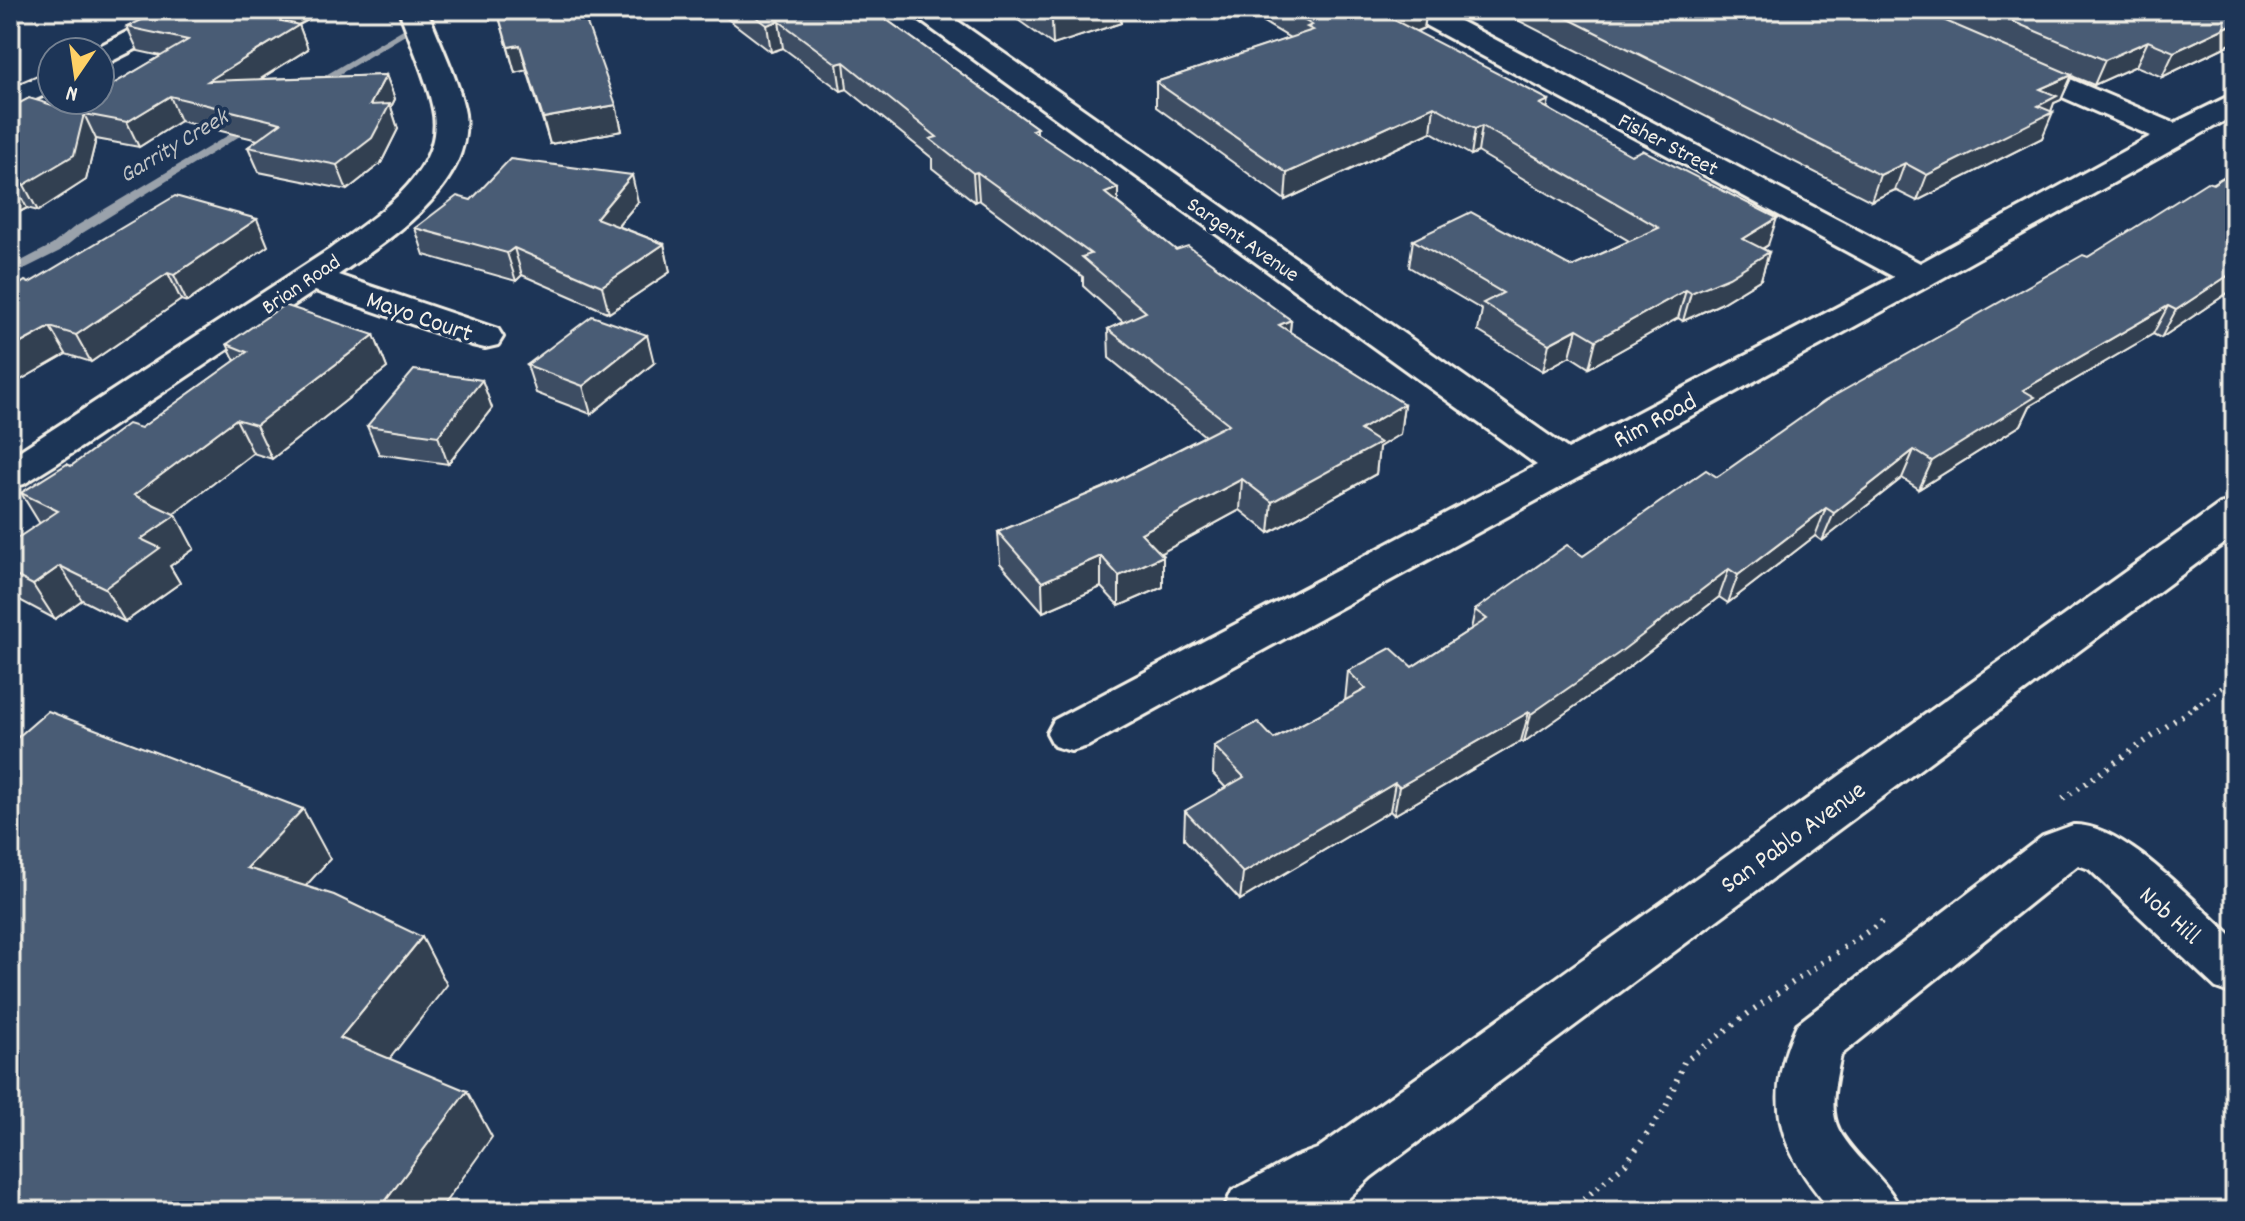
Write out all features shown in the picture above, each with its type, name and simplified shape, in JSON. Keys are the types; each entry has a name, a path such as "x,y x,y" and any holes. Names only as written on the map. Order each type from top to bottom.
{"street":[{"path":"116,48 191,10"},
{"name":"Sargent Avenue","path":"924,10 1565,466"},
{"name":"Fisher Street","path":"1418,10 1920,277"},
{"name":"Brian Road","path":"10,475 310,277 396,214 421,191 437,170 451,128 449,110 416,19"},
{"path":"1987,54 2173,134"},
{"path":"10,101 36,88"},
{"name":"Rim Road","path":"1071,733 1920,277 2235,102"},
{"name":"Mayo Court","path":"310,277 485,337"},
{"name":"San Pablo Avenue","path":"1292,1211 1350,1158 2235,514"},
{"name":"Nob Hill","path":"1871,1211 1814,1141 1807,1115 1807,1090 1809,1067 1817,1041 2061,850 2069,845 2082,844 2107,855 2235,972"},
{"name":"San Pablo Avenue","path":"1253,1211 1350,1158"}],"building":[{"path":"162,10 272,10 260,16 299,25 208,81 386,75 370,105 390,104 372,138 337,165 248,147 281,123 170,96 127,122 95,116 116,116 116,83 188,40 127,27"},
{"path":"497,10 574,10 577,17 584,15 616,105 543,118 520,45 508,47"},
{"path":"747,10 873,10 1037,128 1032,130 1118,188 1105,193 1176,250 1188,246 1291,320 1279,325 1404,404 1360,430 1380,443 1272,502 1242,479 1141,533 1163,556 1119,576 1101,556 1042,582 998,532 1103,488 1229,424 1108,329 1146,312 1082,257 1091,254 977,172 973,173 930,139 937,137 844,62 837,64 779,21 767,25"},
{"path":"1038,10 1084,10 1052,20"},
{"path":"1286,10 1411,10 1390,18 1549,100 1540,104 1631,155 1643,150 1777,218 1743,239 1769,252 1729,277 1691,293 1686,290 1596,340 1577,329 1549,344 1483,303 1503,293 1413,240 1471,212 1572,267 1659,228 1482,126 1475,129 1434,106 1287,173 1156,82 1313,30 1307,27 1312,25"},
{"path":"1551,10 1920,10 2072,75 2040,89 2057,96 2038,106 2053,112 1927,175 1905,163 1880,175"},
{"path":"1985,10 2235,10 2235,23 2174,52 2148,41 2105,60"},
{"path":"29,98 36,100 36,116 84,116 74,155 24,185 10,184 10,108"},
{"path":"510,159 632,175 596,218 664,244 602,286 514,248 507,253 415,228 457,196 471,200"},
{"path":"2235,170 2235,271 2176,310 2168,306 2023,390 2035,397 1932,461 1914,450 1834,513 1826,508 1738,575 1729,569 1619,653 1531,714 1529,712 1399,787 1395,783 1243,873 1185,811 1244,777 1214,746 1258,722 1274,739 1366,689 1348,671 1391,648 1412,667 1487,619 1475,610 1567,545 1583,556 1706,470 1717,477 1825,401 2083,255 2088,257 2207,182 2213,184"},
{"path":"175,196 257,219 174,275 168,273 76,335 50,327 10,349 10,291 25,281 29,283"},
{"path":"284,305 374,335 256,425 236,419 134,495 176,515 141,539 160,548 105,588 60,566 33,585 10,573 10,543 58,511 21,493 67,464 71,466 128,424 141,428 247,352 227,344"},
{"path":"592,316 647,335 583,386 527,365"},
{"path":"414,370 482,380 438,436 367,426"},
{"path":"48,711 303,809 247,868 334,895 422,937 340,1038 467,1091 378,1211 10,1211 10,744"}],"waterway":[{"name":"Garrity Creek","path":"309,88 442,10"},
{"name":"Garrity Creek","path":"10,272 56,248 77,231 252,124"}]}
